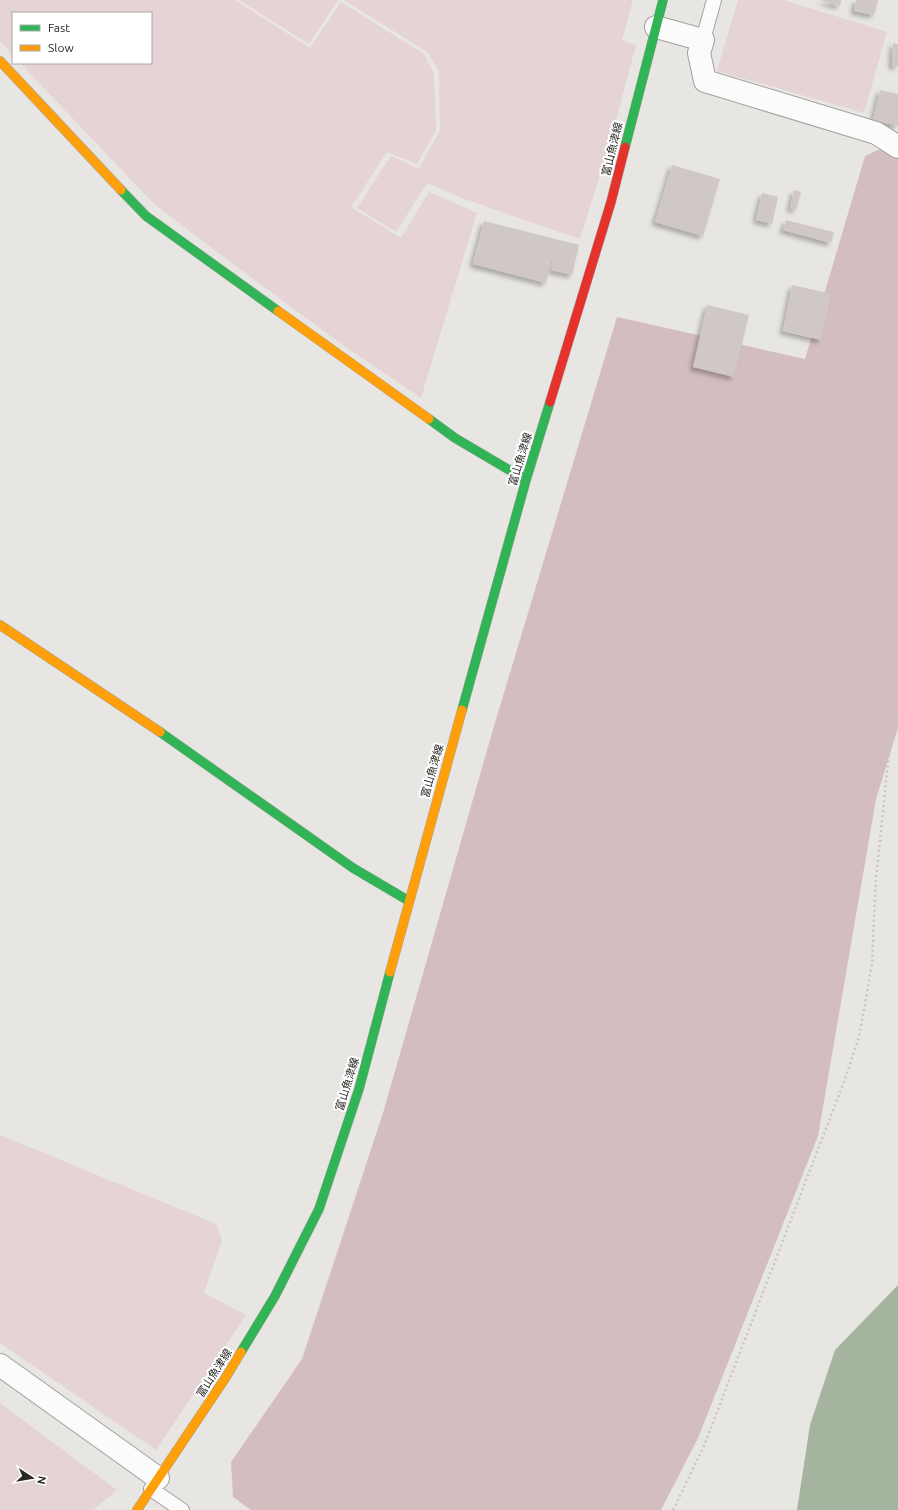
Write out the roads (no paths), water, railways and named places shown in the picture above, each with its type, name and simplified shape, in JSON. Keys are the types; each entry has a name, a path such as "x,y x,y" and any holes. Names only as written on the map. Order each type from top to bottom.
{"main road":[{"name":"富山魚津線","path":"137,1510 226,1377 275,1296 319,1209 360,1089 409,901 526,480 611,202 663,0"},
{"path":"0,61 146,216 455,438 526,480"},
{"path":"0,625 186,750 353,868 409,901"}],"street":[{"path":"656,27 703,40 699,53 705,81 876,133 898,147"},
{"path":"0,1366 151,1489"}],"lane":[{"path":"703,40 714,0"},
{"path":"151,1489 182,1510"}]}
